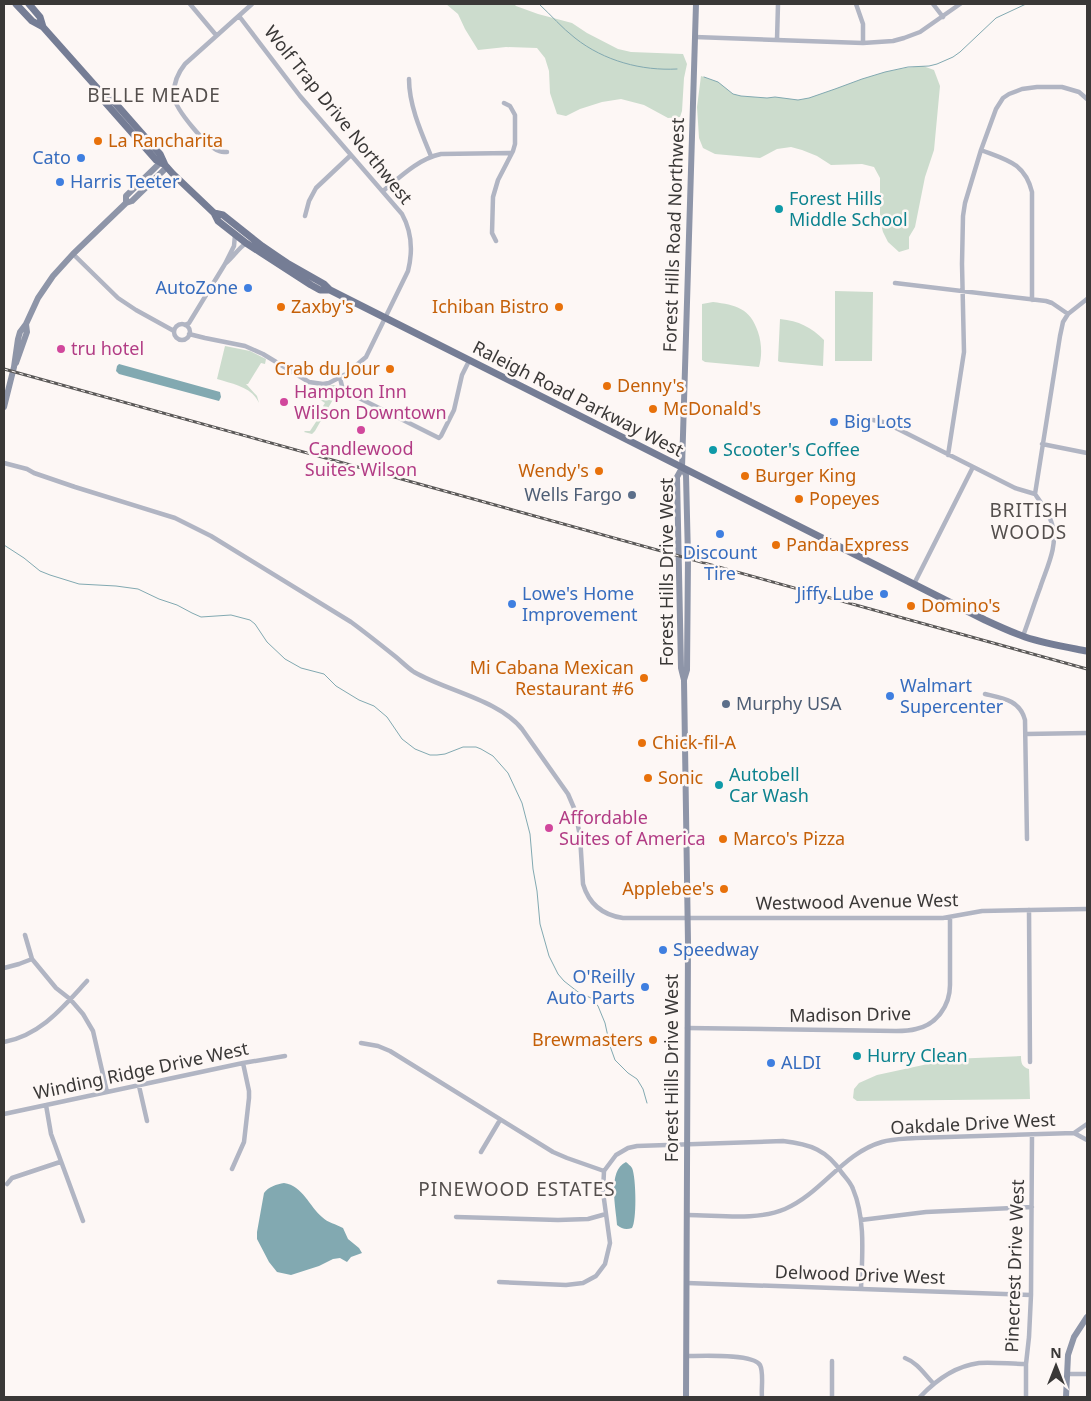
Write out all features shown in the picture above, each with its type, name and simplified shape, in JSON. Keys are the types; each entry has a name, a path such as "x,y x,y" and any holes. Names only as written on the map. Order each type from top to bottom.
{"main road":[{"name":"Raleigh Road Parkway West","path":"16,4 32,21 43,27 99,90 103,100 156,160 164,164 214,213 218,221 246,243 311,285 320,290 330,290"},
{"name":"Raleigh Road Parkway West","path":"28,4 40,18 43,27"},
{"name":"Forest Hills Road Northwest","path":"682,468 696,4"},
{"path":"4,407 14,367 27,332 26,324 38,298 53,276 73,254 126,203 126,196 164,164"},
{"name":"Raleigh Road Parkway West","path":"214,213 223,215 262,246 324,284 330,290 682,468 985,620 1023,636 1055,646 1087,651"},
{"name":"Forest Hills Drive West","path":"682,468 677,477 679,498 681,668 684,680 687,918 686,1397"},
{"name":"Forest Hills Drive West","path":"682,468 686,475 688,541 687,670 684,680"},
{"path":"1066,1397 1068,1355 1071,1345 1087,1316"}],"street":[{"path":"190,4 216,35"},
{"path":"227,152 219,151 203,139 183,115 174,97 175,83 178,73 184,64 252,4"},
{"path":"776,40 778,4"},
{"path":"856,4 864,24 863,43"},
{"path":"933,4 943,17"},
{"path":"694,37 863,43 904,38 920,32 960,4"},
{"name":"Wolf Trap Drive Northwest","path":"239,16 300,96 383,191 405,220 411,238 412,252 408,271 366,356 354,369 340,378"},
{"path":"408,79 408,88 414,111 432,156"},
{"path":"948,455 964,352 962,292 964,203 997,107 1004,98 1013,92 1032,87 1055,86 1079,92 1087,99"},
{"path":"496,241 492,233 493,197 498,180 515,144 515,114 510,106 504,103"},
{"path":"981,150 1014,163 1022,170 1030,183 1032,192 1032,300"},
{"path":"383,191 414,166 432,156 461,153 512,153"},
{"path":"305,216 309,201 316,188 351,155"},
{"path":"174,331 178,325 185,325 189,322 225,264 234,246 235,234"},
{"path":"225,264 246,243"},
{"path":"73,254 118,298 174,331 180,340 187,338 189,334 189,328 185,325"},
{"path":"895,283 1052,303 1068,314"},
{"path":"1023,636 1045,573 1054,539 1053,525 1035,494 1060,336 1063,322 1068,314 1087,299"},
{"path":"189,334 245,346 263,354 309,382 322,384 340,378 343,390 439,438 454,410 462,375 469,361"},
{"path":"873,420 883,422 1015,488 1035,494"},
{"path":"1042,444 1087,453"},
{"name":"Westwood Avenue West","path":"4,463 161,513 211,536 351,622 414,671 503,712 516,721 568,794 578,821 583,884 586,894 594,905 605,913 616,917 950,918 982,911 1087,909"},
{"path":"914,584 974,467"},
{"path":"985,694 1008,700 1018,706 1024,714 1026,734 1027,839"},
{"path":"1026,734 1087,733"},
{"path":"1029,910 1030,1062"},
{"name":"Madison Drive","path":"687,1028 896,1031 921,1028 938,1016 949,995 950,918"},
{"path":"25,935 32,959 56,988 70,999 83,1014 93,1030 108,1092"},
{"path":"4,968 32,959"},
{"path":"4,1042 24,1035 45,1024 88,981"},
{"path":"361,1043 378,1046 390,1051 553,1152 604,1172"},
{"name":"Winding Ridge Drive West","path":"4,1114 243,1063 285,1056"},
{"path":"232,1169 244,1142 249,1098 243,1063"},
{"path":"139,1086 147,1121"},
{"path":"46,1105 51,1134 83,1221"},
{"path":"481,1152 500,1120"},
{"name":"Oakdale Drive West","path":"1074,1133 1087,1124"},
{"name":"Oakdale Drive West","path":"687,1215 752,1216 777,1212 808,1196 860,1152 875,1144 891,1140 1074,1133 1087,1140"},
{"name":"Pinecrest Drive West","path":"1026,1397 1026,1364 1031,1295 1032,1135"},
{"path":"498,1282 566,1285 583,1283 596,1276 605,1264 610,1243 603,1192 604,1172 616,1155 628,1148 637,1146 783,1141 800,1143 815,1148 830,1158 852,1187 861,1220 861,1290"},
{"path":"7,1184 12,1178 60,1162"},
{"path":"861,1220 926,1212 1032,1207"},
{"path":"456,1217 558,1220 588,1219 606,1214"},
{"name":"Delwood Drive West","path":"687,1283 1031,1295"},
{"path":"686,1356 746,1358 756,1361 760,1364 762,1372 762,1397"},
{"path":"905,1358 912,1360 934,1384"},
{"path":"832,1361 832,1397"},
{"path":"920,1397 946,1375 971,1365 980,1363 1026,1364"},
{"path":"1067,1374 1087,1374"}],"green space":[{"path":"446,4 514,4 538,14 572,23 618,49 631,52 683,54 687,64 680,117 668,118 644,105 621,99 602,102 566,116 557,114 550,93 549,71 545,58 537,48 506,47 478,50 458,14"},
{"path":"923,66 934,70 940,86 934,150 925,177 915,227 909,237 909,249 899,252 888,242 883,232 880,221 880,178 874,167 862,164 831,165 817,156 791,147 777,149 760,158 715,154 703,148 699,138 697,107 701,76 718,82 733,94 741,96 798,100 885,72"},
{"path":"835,291 873,292 872,361 835,361"},
{"path":"713,302 735,306 751,318 755,324 760,341 759,367 705,362 702,360 702,304"},
{"path":"780,319 804,325 824,340 823,366 778,361"},
{"path":"225,346 250,351 266,359 265,364 261,363 248,384 246,384 257,396 259,403 252,393 247,390 217,379"},
{"path":"334,385 339,389 339,396 335,396 315,431 312,434 304,432 310,431 325,408 323,406 325,403 313,395 310,396 314,388 317,387 319,389 320,387"},
{"path":"1021,1056 1022,1064 1029,1069 1030,1099 857,1101 853,1098 854,1089 859,1083 877,1075 951,1059"}],"water":[{"path":"119,364 220,392 221,397 219,401 119,374 116,371"},
{"path":"626,1162 631,1167 633,1173 635,1216 632,1228 626,1229 617,1225 614,1190 616,1173"},
{"path":"284,1183 291,1185 301,1192 324,1219 343,1228 348,1239 362,1253 351,1257 347,1262 340,1258 333,1259 319,1266 291,1275 277,1272 269,1262 257,1239 257,1232 264,1193 273,1186"}],"waterway":[{"path":"539,4 570,34 598,53 637,66 677,69"},
{"path":"704,77 718,82 733,94 741,96 798,100 809,98 885,72 937,64 960,52 996,18 1026,4"},
{"path":"4,545 40,571 79,584 138,589 201,617 231,615 250,620 255,624 267,642 285,659 301,668 324,674 336,686 359,700 374,706 387,717 402,739 415,749 430,755 437,755 463,747 476,747 493,756 508,773 522,803 530,834 540,924 549,956 558,974 564,981 578,992 591,998 598,1006 605,1023 615,1060 637,1079 643,1089 647,1103"}],"railway":[{"path":"4,369 1087,669"}],"place":[{"name":"La Rancharita","path":"98,141"},
{"name":"Cato","path":"81,158"},
{"name":"Harris Teeter","path":"60,182"},
{"name":"Forest Hills Middle School","path":"779,209"},
{"name":"AutoZone","path":"248,288"},
{"name":"Zaxby's","path":"281,307"},
{"name":"Ichiban Bistro","path":"559,307"},
{"name":"tru hotel","path":"61,349"},
{"name":"Crab du Jour","path":"390,369"},
{"name":"Denny's","path":"607,386"},
{"name":"Hampton Inn Wilson Downtown","path":"284,402"},
{"name":"McDonald's","path":"653,409"},
{"name":"Big Lots","path":"834,422"},
{"name":"Candlewood Suites Wilson","path":"361,430"},
{"name":"Scooter's Coffee","path":"713,450"},
{"name":"Wendy's","path":"599,471"},
{"name":"Burger King","path":"745,476"},
{"name":"Wells Fargo","path":"632,495"},
{"name":"Popeyes","path":"799,499"},
{"name":"Discount Tire","path":"720,534"},
{"name":"Panda Express","path":"776,545"},
{"name":"Jiffy Lube","path":"884,594"},
{"name":"Lowe's Home Improvement","path":"512,604"},
{"name":"Domino's","path":"911,606"},
{"name":"Mi Cabana Mexican Restaurant #6","path":"644,678"},
{"name":"Walmart Supercenter","path":"890,696"},
{"name":"Murphy USA","path":"726,704"},
{"name":"Chick-fil-A","path":"642,743"},
{"name":"Sonic","path":"648,778"},
{"name":"Autobell Car Wash","path":"719,785"},
{"name":"Affordable Suites of America","path":"549,828"},
{"name":"Marco's Pizza","path":"723,839"},
{"name":"Applebee's","path":"724,889"},
{"name":"Speedway","path":"663,950"},
{"name":"O'Reilly Auto Parts","path":"645,987"},
{"name":"Brewmasters","path":"653,1040"},
{"name":"Hurry Clean","path":"857,1056"},
{"name":"ALDI","path":"771,1063"}],"district":[{"name":"BELLE MEADE","path":"154,95"},
{"name":"BRITISH WOODS","path":"1029,521"},
{"name":"PINEWOOD ESTATES","path":"517,1189"}]}
